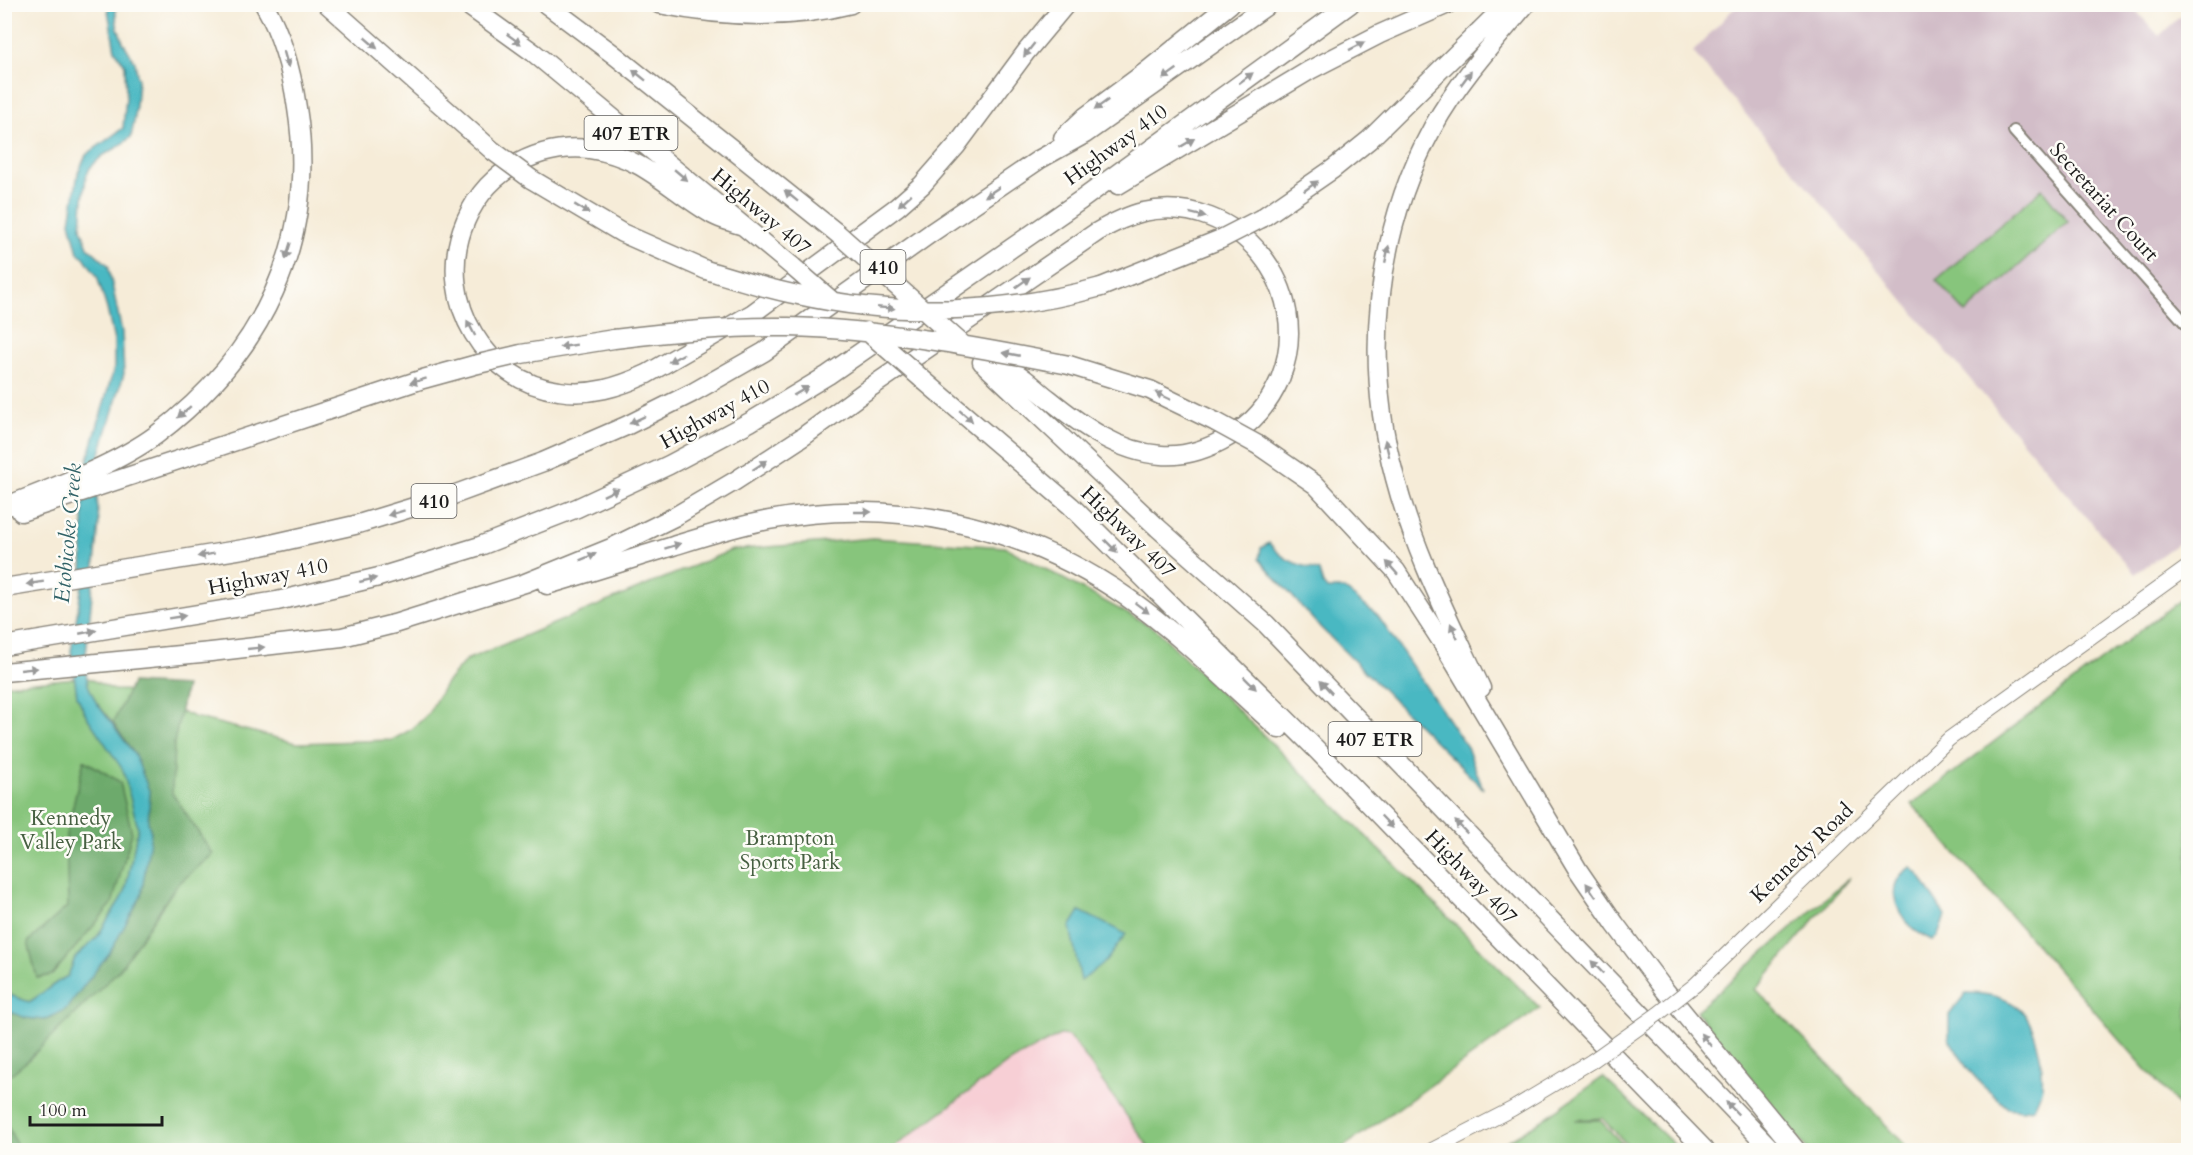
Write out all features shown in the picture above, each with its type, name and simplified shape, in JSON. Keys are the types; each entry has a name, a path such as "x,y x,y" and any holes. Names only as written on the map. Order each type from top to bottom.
{"highway":[{"path":"4,517 60,492 153,437 182,414 230,366 268,305 287,256 299,197 302,149 295,92 280,38 264,4"},
{"path":"327,4 493,151 531,179 622,233 706,270 800,296 905,309 991,307 1063,297 1101,287 1221,239 1262,218 1334,170 1369,140 1507,4"},
{"name":"Highway 407","path":"466,4 534,53 793,267 1071,506 1316,749 1705,1150"},
{"name":"Highway 407","path":"546,4 613,54 837,233 982,362 1158,528 1266,624 1772,1150"},
{"path":"659,4 723,14 774,14 851,4"},
{"path":"743,226 714,215 642,166 620,157 587,149 567,148 545,152 520,162 495,179 471,211 459,239 456,258 455,280 459,302 478,341 492,358 511,373 541,388 568,392 595,391 646,374 753,313 897,207 922,185 957,146 1026,52 1066,4"},
{"path":"1040,159 1085,117 1147,71 1230,4"},
{"name":"Highway 410","path":"4,588 262,546 355,525 453,495 531,466 626,426 692,393 764,352 931,233 1040,159 1084,134 1269,4"},
{"name":"Highway 410","path":"4,646 277,601 379,578 480,546 577,508 690,454 750,422 828,375 1081,200 1350,4"},
{"path":"1081,200 1120,184 1310,70 1380,34 1448,4"},
{"path":"1500,742 1495,719 1434,586 1407,517 1384,436 1378,389 1377,356 1383,272 1394,223 1411,176 1434,126 1456,90 1526,4"},
{"path":"4,672 295,644 342,637 394,624 525,583 610,548 674,517 735,481 804,436 871,387 1097,232 1143,212 1177,210 1210,218 1241,234 1267,262 1284,295 1288,311 1289,345 1284,369 1266,404 1238,432 1216,444 1178,455 1144,452 1108,440 1067,414 1016,373 982,362"},
{"path":"4,507 123,478 423,379 521,354 614,339 724,329 788,327 856,331 928,339 1069,365 1150,390 1258,445 1316,485 1396,571 1442,642 1578,870 1615,924 1663,988 1796,1150"},
{"path":"394,624 418,622 730,528 836,511 918,515 956,522 1018,539 1090,574 1156,619 1293,741 1316,749"}],"main road":[{"name":"Kennedy Road","path":"1432,1150 1512,1109 1592,1061 1658,1014 1695,985 1949,739 2188,567"}],"street":[{"name":"Secretariat Court","path":"2014,130 2188,326"}],"shaded area":[{"path":"1737,5 2131,5 2159,36 2188,9 2188,536 2135,574 1693,52"},
{"path":"1060,1035 1068,1036 1075,1042 1151,1150 890,1150 1009,1062"}],"green space":[{"path":"2042,189 2068,222 1966,313 1936,280"},
{"name":"Brampton Sports Park","path":"873,538 1005,547 1156,629 1540,1008 1339,1150 1151,1150 1075,1043 1068,1036 1060,1035 1009,1062 890,1150 5,1150 4,1010 26,1018 110,952 151,833 113,723 96,702 86,677 114,690 150,691 152,699 194,717 297,743 392,740 412,729 428,714 445,684 466,660 732,550"},
{"path":"2188,594 2188,1117 1912,804"},
{"name":"Kennedy Valley Park","path":"75,678 77,696 87,717 124,770 138,828 125,892 97,937 75,958 68,976 29,1002 5,993 4,685"},
{"path":"132,683 186,686 174,743 172,793 213,854 176,886 120,969 26,1062 5,1079 4,1010 26,1018 45,1020 66,1009 110,952 141,896 151,833 148,822 150,793 135,755 113,723"},
{"path":"84,760 120,782 132,833 112,904 52,975 37,978 28,942 68,906 66,835"},
{"path":"1850,877 1756,989 1910,1150 1808,1150 1696,1011"},
{"path":"1603,1077 1680,1150 1632,1150 1602,1118 1575,1120 1600,1120 1628,1150 1492,1150 1541,1121"},
{"path":"5,1120 19,1150 5,1150"}],"water":[{"name":"Etobicoke Creek","path":"107,5 115,5 117,25 123,42 135,62 138,80 131,137 102,156 90,168 86,177 83,200 81,228 88,247 108,265 122,332 124,374 95,470 99,524 85,665 88,685 96,702 135,755 150,793 148,822 151,833 141,896 110,952 66,1009 45,1020 26,1018 5,1010 4,993 29,1002 68,976 75,958 97,937 125,892 138,828 123,770 87,717 77,696 71,651 82,584 84,473 114,368 114,341 107,309 97,276 84,257 78,253 70,222 78,173 86,155 123,128 126,97 125,65 115,50"},
{"path":"1269,543 1286,559 1319,571 1327,589 1344,589 1378,616 1467,747 1483,789 1317,624 1259,559 1261,548"},
{"path":"1911,867 1921,877 1945,916 1937,937 1932,940 1905,921 1896,904 1895,888 1898,880"},
{"path":"1080,911 1126,934 1106,961 1081,981 1070,927"},
{"path":"1966,993 1985,994 2003,999 2015,1005 2028,1020 2040,1054 2042,1077 2041,1092 2034,1108 2022,1110 2008,1108 1967,1068 1949,1039 1949,1015"}]}
